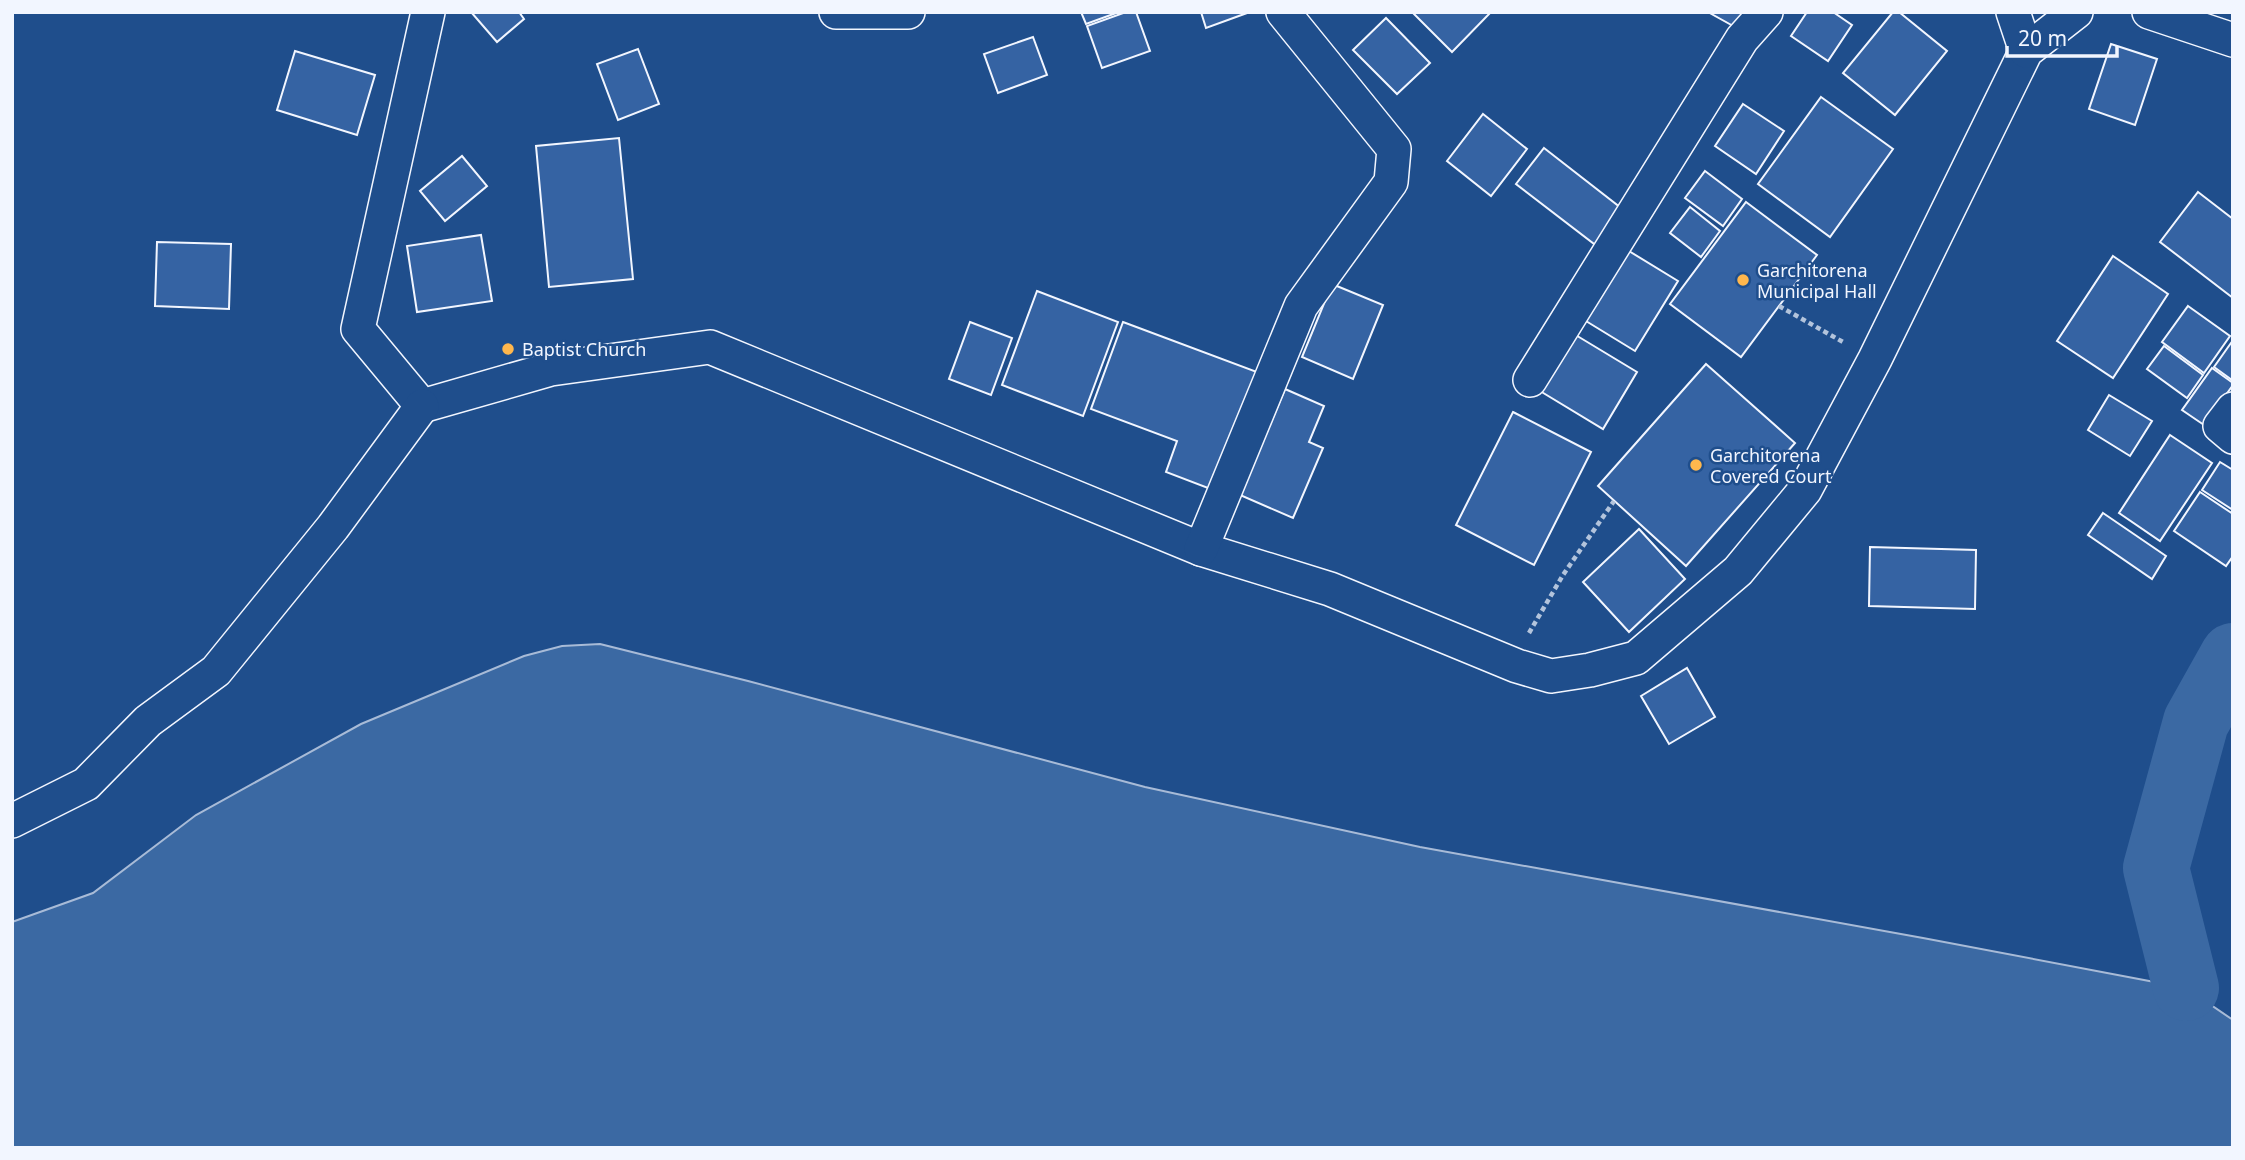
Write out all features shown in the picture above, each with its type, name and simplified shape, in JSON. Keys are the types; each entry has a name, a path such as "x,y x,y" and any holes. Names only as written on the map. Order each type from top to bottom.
{"street":[{"path":"422,406 358,329 428,12"},
{"path":"836,12 908,12"},
{"path":"1201,550 1301,306 1391,182 1394,149 1283,12"},
{"path":"1530,380 1742,39 1766,12"},
{"path":"2013,12 2025,51"},
{"path":"12,821 86,784 148,721 216,671 333,527 422,406 551,369 710,347 1201,550 1330,589 1517,666 1551,676 1590,670 1636,658 1738,571 1805,489 1875,359 2025,51 2076,12"},
{"path":"2149,12 2233,40"}],"path":[{"path":"1779,306 1875,359"},
{"path":"1517,666 1527,636 1551,595 1614,501"}],"water":[{"path":"600,644 1145,787 1420,847 2186,988 2233,1020 2233,1148 12,1148 12,922 93,893 196,815 361,724 524,656 562,646"}],"building":[{"path":"471,12 519,12 524,19 497,42"},
{"path":"1081,12 1119,12 1086,24"},
{"path":"1126,12 1136,12 1150,51 1102,68 1087,26"},
{"path":"1201,12 1246,12 1247,13 1206,28"},
{"path":"1412,12 1491,12 1452,52"},
{"path":"1708,12 1744,12 1735,27"},
{"path":"1807,12 1833,12 1852,25 1828,61 1791,36"},
{"path":"1893,12 1899,12 1947,51 1895,115 1843,73"},
{"path":"1386,18 1430,63 1397,94 1353,50"},
{"path":"1033,37 1047,75 998,93 984,54"},
{"path":"2111,44 2157,59 2135,125 2089,109"},
{"path":"638,49 659,104 618,120 597,64"},
{"path":"295,51 375,75 357,135 277,110"},
{"path":"1821,97 1893,149 1830,237 1758,184"},
{"path":"1743,104 1784,131 1756,174 1715,146"},
{"path":"1483,114 1527,149 1491,196 1447,161"},
{"path":"619,138 633,279 549,287 536,146"},
{"path":"1544,148 1630,215 1602,250 1516,184"},
{"path":"462,156 487,186 445,221 420,191"},
{"path":"1705,171 1742,199 1723,226 1685,198"},
{"path":"2198,192 2233,219 2233,298 2160,242"},
{"name":"Garchitorena Municipal Hall","path":"1746,202 1817,255 1741,357 1670,304"},
{"path":"1690,207 1720,231 1701,257 1670,233"},
{"path":"481,235 492,301 417,312 407,246"},
{"path":"157,242 231,244 229,309 155,306"},
{"path":"1624,248 1678,281 1635,351 1581,318"},
{"path":"2113,256 2168,294 2113,378 2057,341"},
{"path":"1332,284 1383,305 1353,379 1302,357"},
{"path":"1037,291 1118,322 1083,416 1002,385"},
{"path":"2188,306 2230,336 2204,373 2162,342"},
{"path":"970,322 1012,338 991,395 949,379"},
{"path":"1123,322 1265,375 1221,493 1166,472 1177,441 1091,409"},
{"path":"1574,334 1637,372 1603,429 1540,391"},
{"path":"2231,343 2233,345 2232,380 2214,367"},
{"path":"2164,346 2203,375 2187,398 2147,369"},
{"name":"Garchitorena Covered Court","path":"1706,364 1795,443 1686,566 1598,486"},
{"path":"2212,368 2233,385 2204,425 2182,410"},
{"path":"1285,389 1324,406 1309,442 1323,448 1293,518 1240,495"},
{"path":"2109,395 2152,421 2130,456 2088,430"},
{"path":"1513,412 1591,452 1534,565 1456,525"},
{"path":"2170,435 2212,463 2160,541 2119,513"},
{"path":"2220,462 2233,470 2233,510 2202,490"},
{"path":"2200,492 2233,514 2233,556 2226,566 2174,531"},
{"path":"2103,513 2166,556 2152,579 2088,535"},
{"path":"1639,529 1685,579 1629,632 1583,582"},
{"path":"1870,547 1976,550 1975,609 1869,606"},
{"path":"1687,668 1715,717 1669,744 1641,696"}],"waterway":[{"path":"2186,988 2156,868 2196,722 2233,656"}],"place":[{"name":"Garchitorena Municipal Hall","path":"1743,280"},
{"name":"Baptist Church","path":"508,349"},
{"name":"Garchitorena Covered Court","path":"1696,465"}]}
